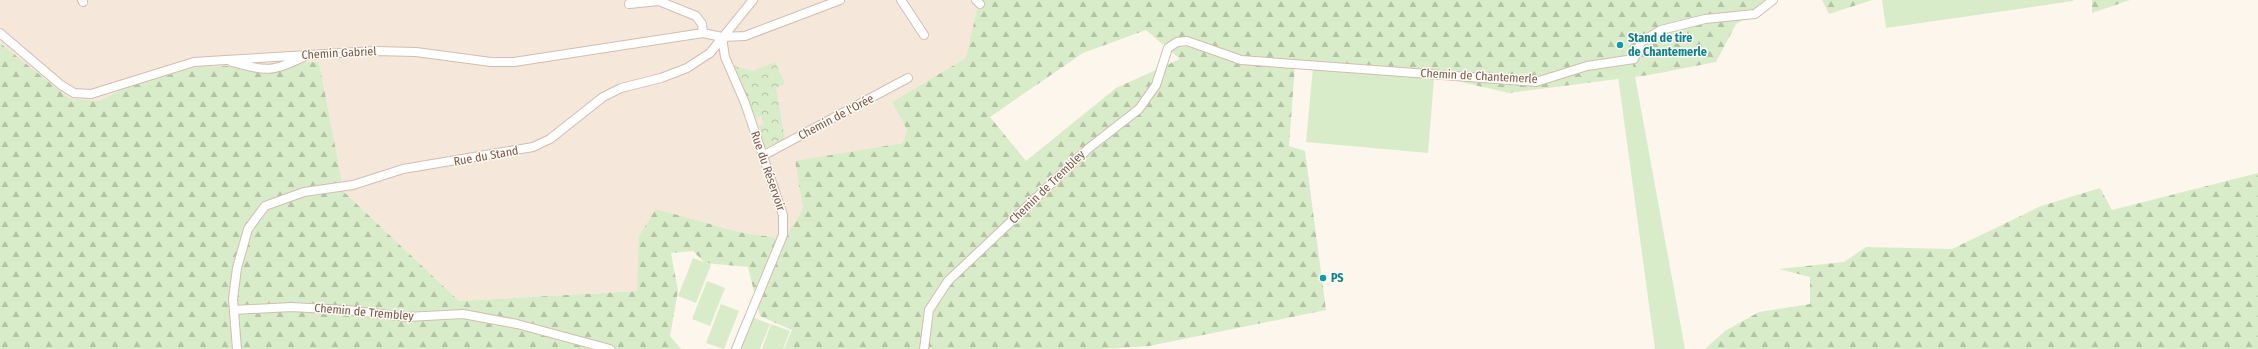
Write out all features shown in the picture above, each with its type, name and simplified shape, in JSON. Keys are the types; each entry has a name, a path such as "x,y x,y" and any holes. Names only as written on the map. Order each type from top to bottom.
{"street":[{"name":"Rue du Stand","path":"237,349 233,299 237,268 248,229 265,206 304,192 353,186 403,169 533,147 550,139 604,97 621,88 661,78 687,68 710,53 753,0"},
{"name":"Chemin Gabriel","path":"0,33 61,85 74,93 91,94 194,62 307,55 416,52 491,62 514,62 703,33 722,38 745,36 840,0"},
{"path":"901,0 924,35"},
{"name":"Chemin de Chantemerle","path":"1187,41 1241,60 1536,82 1588,66 1634,59 1641,42 1661,30 1705,19 1755,14 1773,0"},
{"path":"629,4 659,1 696,16 702,24 703,33"},
{"name":"Rue du Réservoir","path":"722,38 725,58 764,155 784,215 783,235 736,349"},
{"name":"Chemin de Trembley","path":"924,349 929,310 948,281 1089,148 1139,109 1156,85 1168,48 1177,42 1187,41"},
{"path":"225,60 272,70 287,66 307,55"},
{"name":"Chemin de l'Orée","path":"764,155 908,78"},
{"name":"Chemin de Trembley","path":"234,310 298,307 347,310 408,317 463,314 517,324 610,349"}],"shaded area":[{"path":"0,0 979,0 967,58 892,102 907,130 903,143 795,162 803,209 784,239 739,232 656,209 637,291 459,301 344,192 319,62 131,85 99,101 69,98 0,43"}],"green space":[{"path":"979,0 1777,0 1736,24 1716,62 1649,75 1509,93 1435,76 1295,65 1289,146 1305,151 1326,310 1149,346 1104,349 784,349 792,330 760,316 748,267 705,263 693,251 671,253 678,291 670,336 681,349 0,349 0,43 69,98 99,101 131,85 199,67 319,62 344,192 459,301 637,291 639,236 656,209 739,232 784,239 803,209 795,161 903,143 907,130 892,102 966,58","holes":["1146,30 1180,59 1116,88 1026,161 990,117 1083,53"]},
{"path":"1822,0 1872,0 1829,14"},
{"path":"1882,0 2073,0 2073,1 1886,28"},
{"path":"2092,0 2130,0 2092,13"},
{"path":"1630,49 1685,349 1655,349 1615,54"},
{"path":"775,62 785,84 776,88 785,139 764,147 758,130 760,130 759,126 764,124 761,116 754,119 734,66 753,71"},
{"path":"1313,68 1434,79 1428,153 1306,142"},
{"path":"2258,173 2258,349 1705,349 1725,331 1759,312 1810,304 1810,277 1779,269 1844,262 1866,247 1952,249 2041,206 2100,188 2112,210"},
{"path":"693,258 711,265 696,303 678,296"},
{"path":"707,281 725,288 710,326 692,319"},
{"path":"721,304 739,311 724,349 706,343"},
{"path":"752,317 770,324 760,349 739,349"},
{"path":"771,324 790,331 783,349 762,349"}],"place":[{"name":"Stand de tire de Chantemerle","path":"1620,45"},
{"name":"PS","path":"1323,278"}]}
